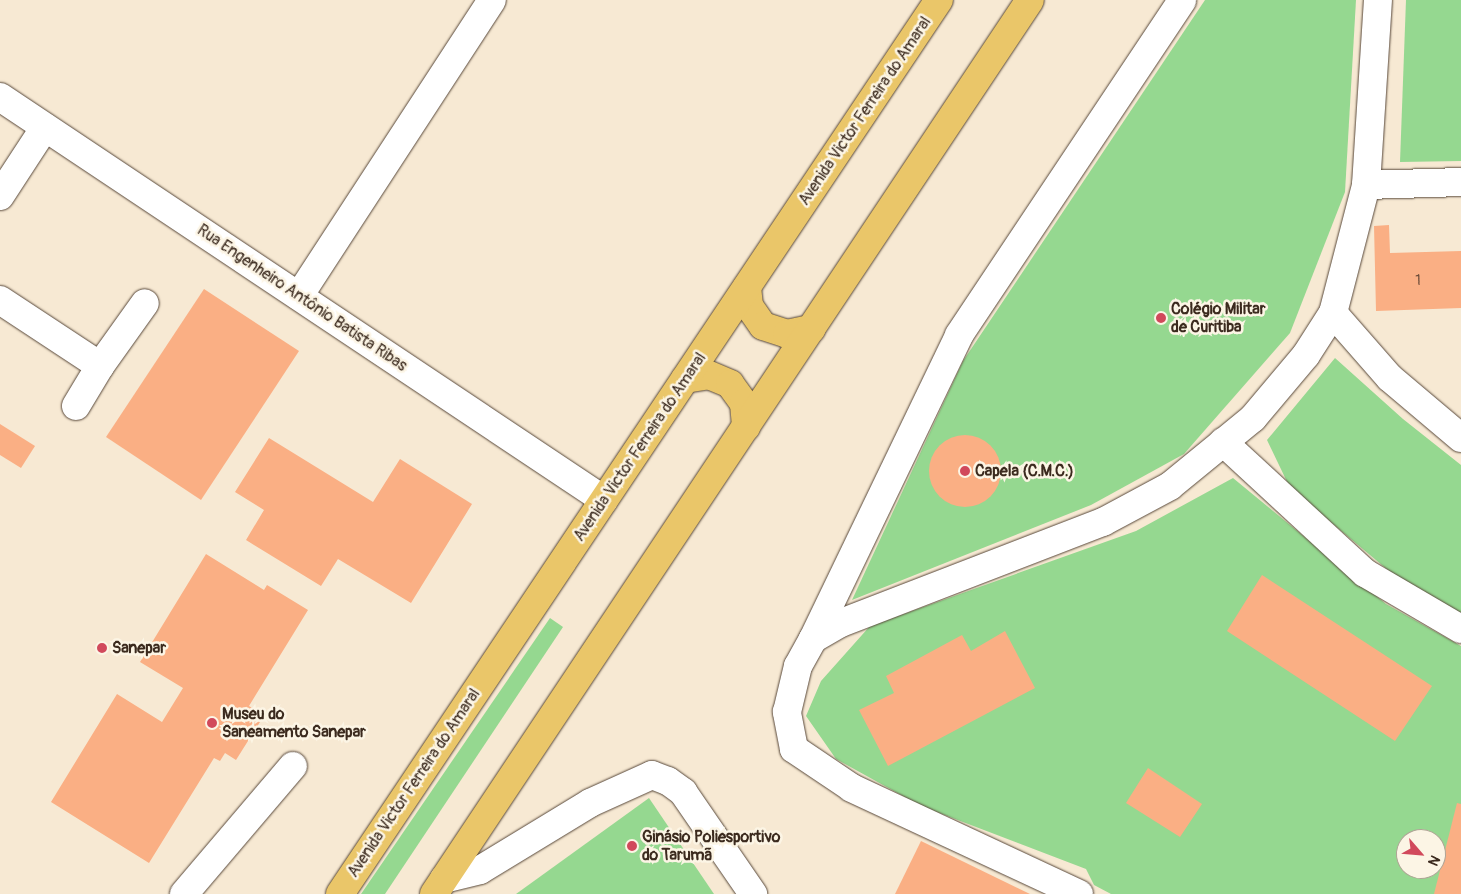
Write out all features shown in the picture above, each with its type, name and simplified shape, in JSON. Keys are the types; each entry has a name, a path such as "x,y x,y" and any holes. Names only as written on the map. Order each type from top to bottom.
{"highway":[{"name":"Avenida Victor Ferreira do Amaral","path":"340,894 939,0"},
{"path":"439,886 1030,0"},
{"path":"747,287 749,306 763,326 786,334 811,329"},
{"path":"685,379 709,375 730,384 744,403 746,427"}],"street":[{"path":"299,296 492,0"},
{"path":"1079,894 852,788 794,749 787,712 798,666 813,639 959,335 1182,0"},
{"path":"813,639 868,611 1103,522 1170,486 1253,418 1306,355 1333,313 1366,186 1378,0"},
{"name":"Rua Engenheiro Antônio Batista Ribas","path":"0,97 604,500"},
{"path":"0,196 45,127"},
{"path":"1366,186 1461,182"},
{"path":"0,300 100,366"},
{"path":"76,406 100,366 145,303"},
{"path":"1333,313 1390,378 1461,438"},
{"path":"1223,442 1365,573 1461,629"},
{"path":"184,894 293,766"},
{"path":"439,886 480,870 590,803 652,775 668,781 684,792 753,894"}],"green space":[{"path":"1205,0 1356,0 1345,192 1290,333 1184,454 1091,505 852,600 963,361"},
{"path":"1406,0 1461,0 1461,161 1400,162"},
{"path":"1335,358 1403,419 1461,465 1461,613 1401,581 1290,488 1267,440"},
{"path":"1233,478 1386,604 1461,646 1461,894 1111,894 1094,885 1086,869 921,806 836,759 806,716 821,681 870,626 1136,531"},
{"path":"550,618 563,627 385,894 361,894"},
{"name":"Ginásio Poliesportivo do Tarumã","path":"649,798 714,894 516,894"}],"building":[{"path":"1389,225 1390,253 1461,251 1461,308 1376,311 1374,226"},
{"path":"204,289 299,351 201,500 106,437"},
{"path":"0,424 35,446 21,468 0,455"},
{"name":"Capela (C.M.C.)","path":"965,435 985,441 995,451 1001,471 995,491 985,501 965,507 945,501 935,491 929,471 935,451 945,441"},
{"path":"269,438 373,502 400,459 472,504 411,603 338,559 321,586 246,540 264,510 235,492"},
{"path":"206,554 264,590 267,585 308,610 249,706 252,708 248,715 260,722 236,760 225,753 220,761 214,758 149,863 51,802 117,694 162,722 183,688 140,662"},
{"path":"1262,575 1432,686 1395,741 1227,631"},
{"path":"1005,631 1035,688 888,766 859,710 894,693 886,676 962,635 971,651"},
{"path":"1148,768 1202,804 1180,837 1126,803"},
{"path":"1457,803 1461,804 1461,894 1434,894 1438,879 1446,879 1446,847"},
{"path":"921,841 1030,894 895,894"}],"place":[{"name":"Colégio Militar de Curitiba","path":"1161,318"},
{"name":"Capela (C.M.C.)","path":"965,471"},
{"name":"Sanepar","path":"102,648"},
{"name":"Museu do Saneamento Sanepar","path":"212,723"},
{"name":"Ginásio Poliesportivo do Tarumã","path":"632,846"}]}
